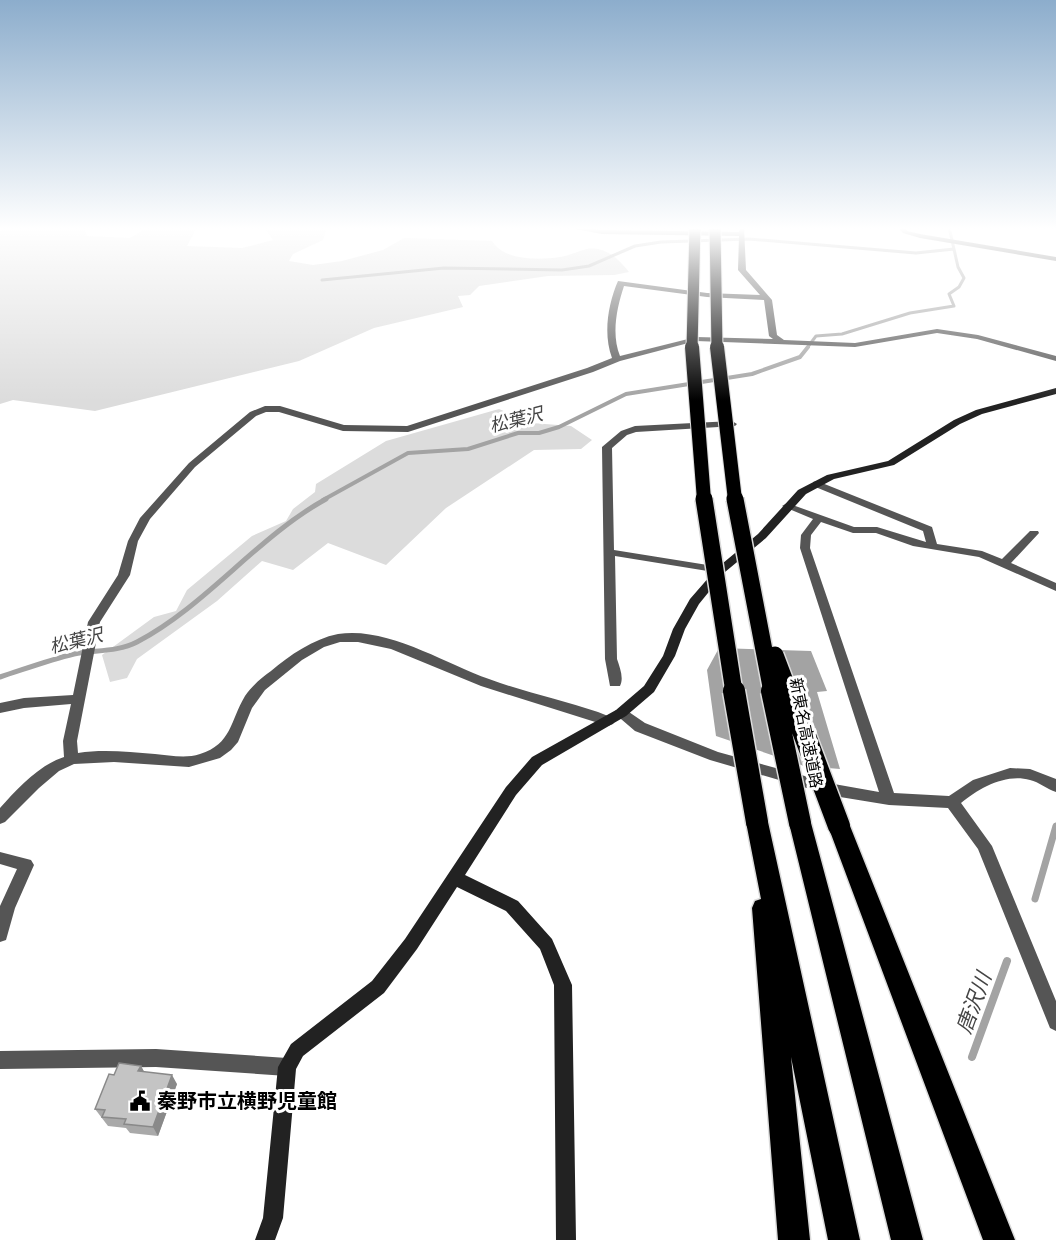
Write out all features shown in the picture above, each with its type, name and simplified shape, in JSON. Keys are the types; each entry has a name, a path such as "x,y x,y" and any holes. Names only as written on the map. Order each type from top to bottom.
{"highway":[{"path":"693,285 692,320 701,468 720,609 757,822 844,1240"},
{"name":"新東名高速道路","path":"715,285 720,391 731,469 755,602 800,823 907,1240"},
{"path":"755,602 999,1240"},
{"path":"757,822 794,1240"}],"street":[{"path":"617,359 612,350 613,309 620,285"},
{"path":"634,285 707,295 766,298"},
{"path":"755,285 771,308 773,336 780,340"},
{"path":"71,759 70,741 94,622 124,575 133,541 145,518 192,465 254,414 273,408 294,412 343,428 408,429 590,370 617,359 696,339 780,340 812,345 855,345 924,332 944,331 978,336 1056,359"},
{"path":"266,1240 273,1218 287,1067 297,1050 378,987 411,944 511,791 537,761 615,717 649,689 669,656 679,629 694,602 721,570 762,536 787,506 817,484 831,477 891,464 968,417 1003,404 1056,391"},
{"path":"615,683 615,671 611,659 607,447 624,433 635,429 732,424"},
{"path":"817,484 928,529 932,546"},
{"path":"787,506 853,530 877,530 913,543 982,554 1056,587"},
{"path":"819,518 806,535 806,548 890,799"},
{"path":"1003,564 1034,533"},
{"path":"608,552 721,570"},
{"path":"0,819 51,770 71,759 96,757 198,761 224,750 236,737 247,704 260,688 317,644 340,638 372,638 488,684 615,717 715,756 834,790 890,799 952,802 959,795 1005,773 1031,774 1052,784"},
{"path":"0,708 24,703 78,699"},
{"path":"952,802 984,846 1056,1022"},
{"path":"0,858 27,865 7,908 0,935"},
{"path":"453,877 512,906 546,944 563,985 566,1240"},
{"path":"0,1060 156,1058 287,1067"}],"shaded area":[{"path":"0,285 487,285 479,286 470,295 458,296 463,307 374,328 299,361 95,411 13,400 0,404"},
{"path":"499,409 532,423 571,426 592,440 581,449 534,450 446,508 386,565 328,543 293,570 262,561 217,601 137,659 127,678 110,682 102,655 154,617 176,611 187,590 252,536 286,521 293,509 315,492 316,484 386,441"},
{"path":"719,648 811,651 827,691 817,692 840,769 804,766 716,736 707,670"}],"building":[{"name":"秦野市立横野児童館","path":"119,1063 141,1066 138,1071 172,1075 153,1127 124,1124 126,1119 102,1117 105,1110 95,1109 109,1074 114,1075"}],"waterway":[{"name":"松葉沢","path":"807,348 816,336 842,334 910,313 954,306 949,294 960,285"},
{"name":"松葉沢","path":"323,500 408,453 468,449 518,433 539,433 559,427 626,394 752,374 800,357 808,347"},
{"name":"松葉沢","path":"0,677 65,656 114,649 137,642 186,609 277,532 326,499"},
{"name":"唐沢川","path":"1035,899 1056,826"},
{"name":"唐沢川","path":"972,1057 1007,961"}],"place":[{"name":"秦野市立横野児童館","path":"140,1101"}]}
